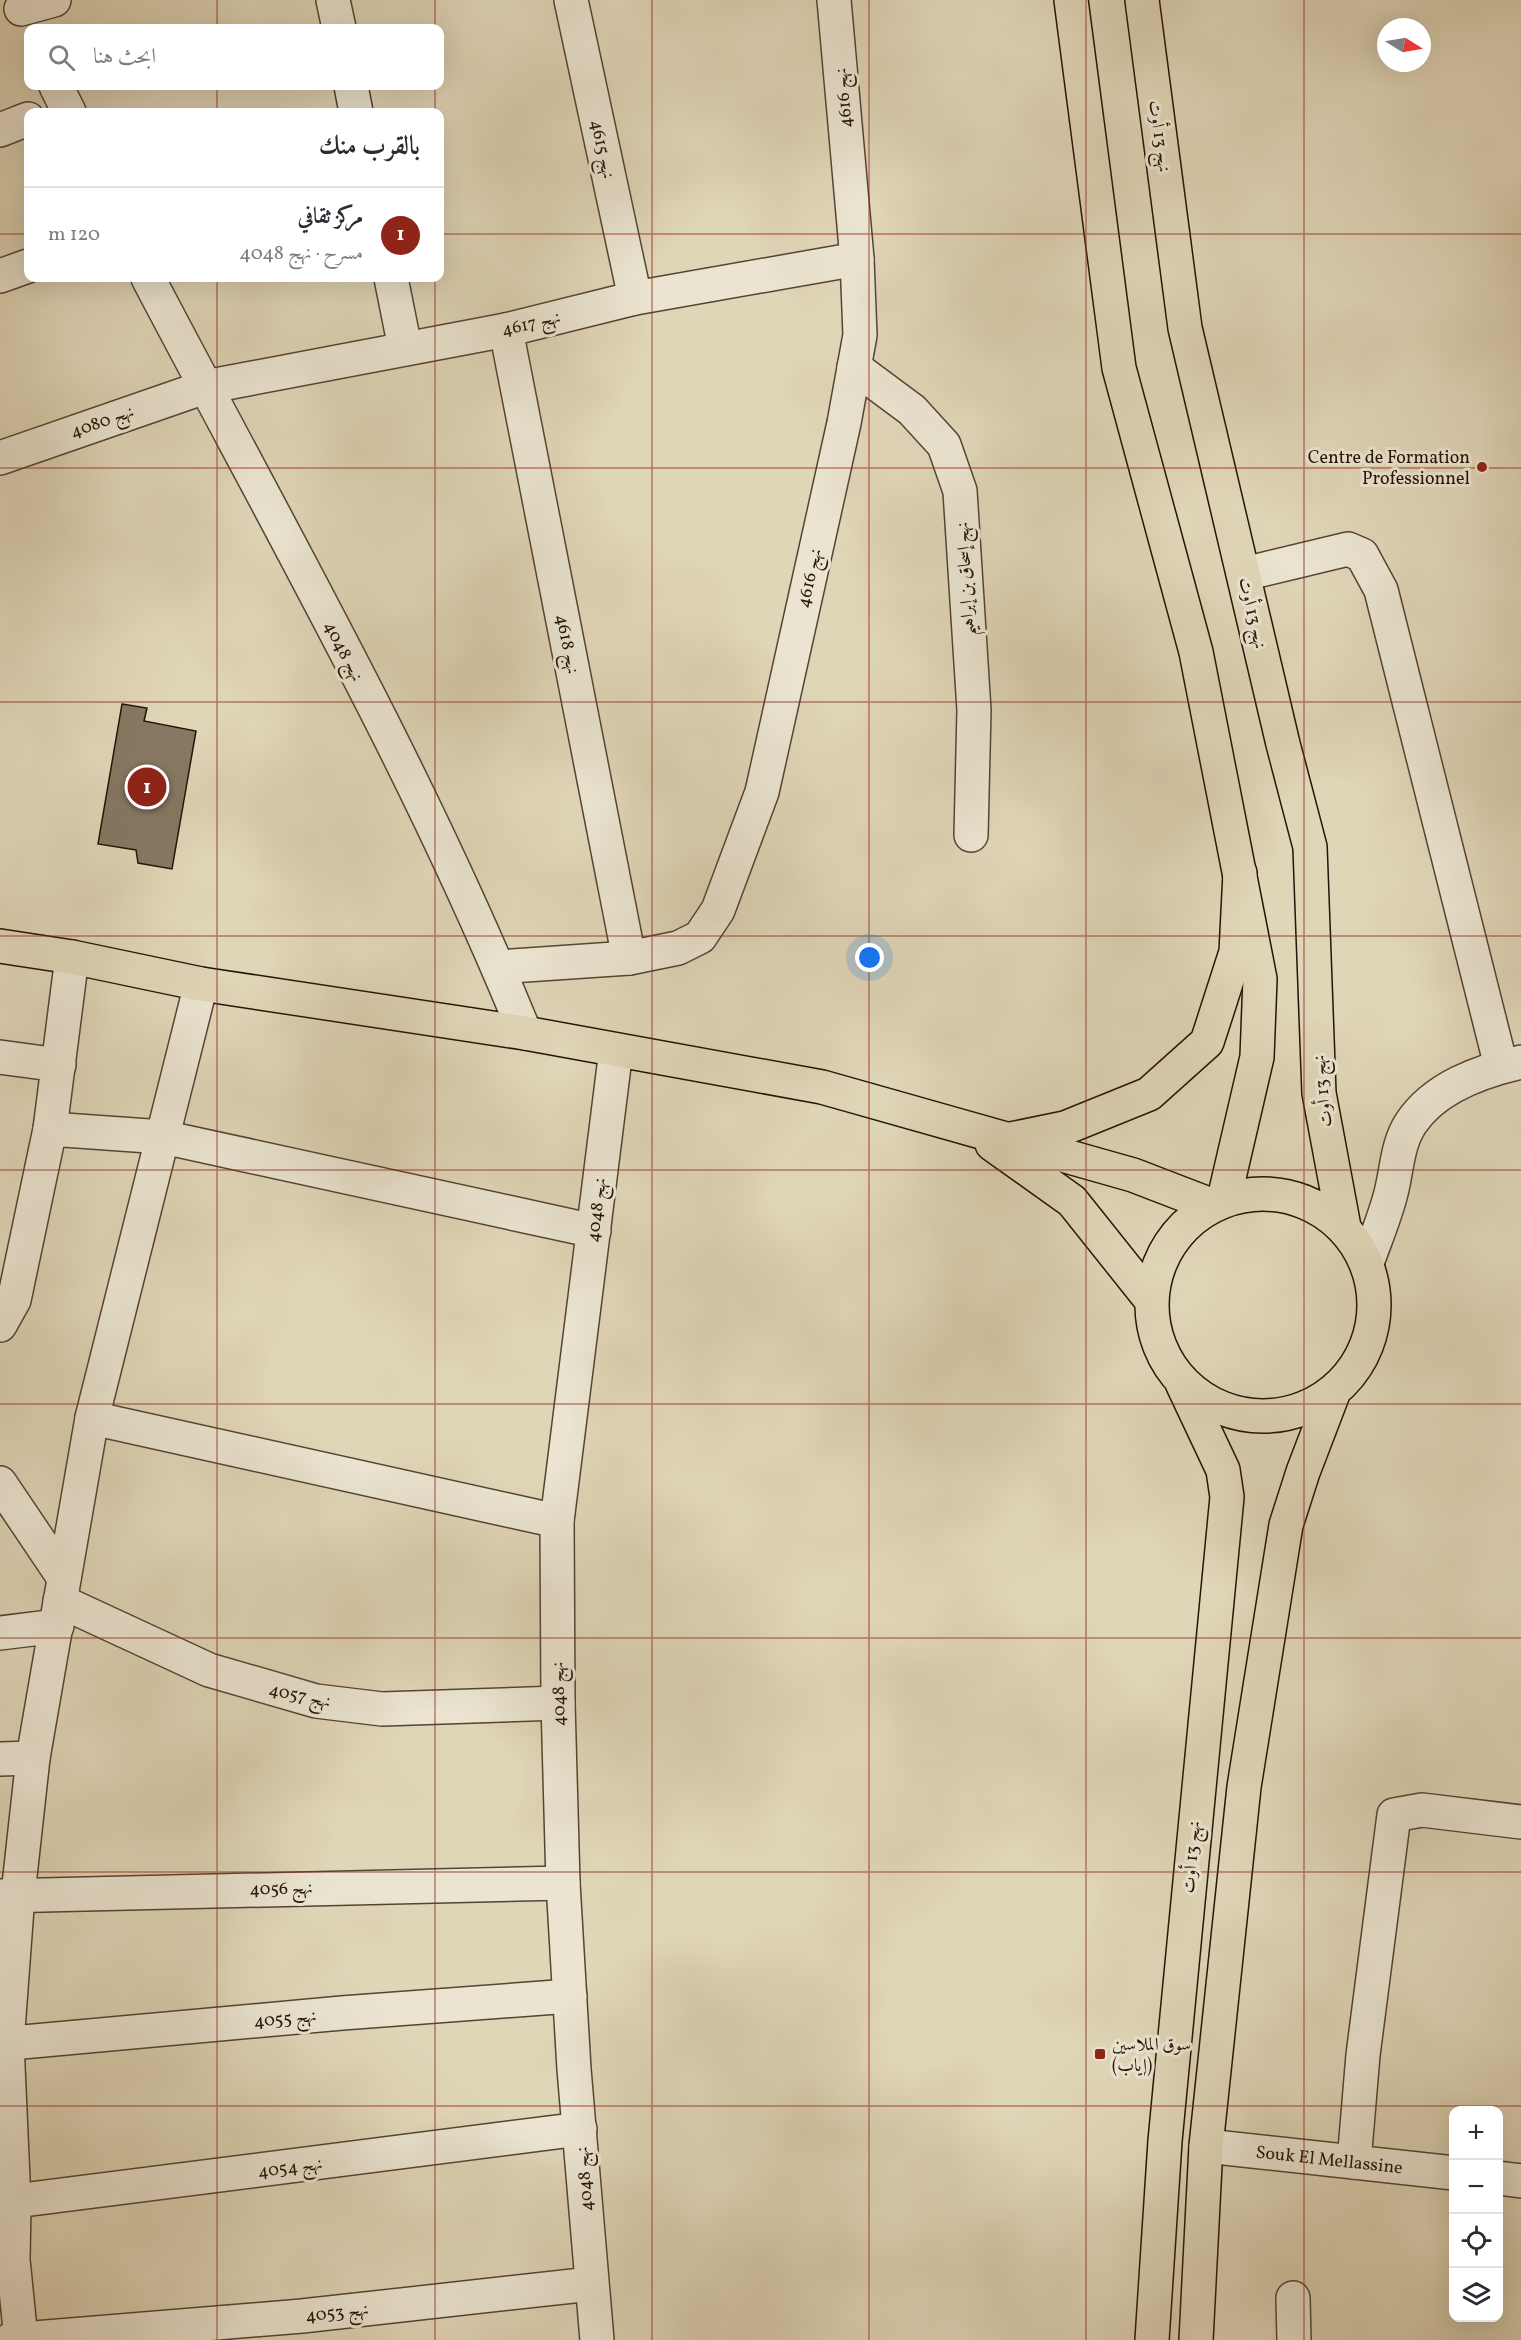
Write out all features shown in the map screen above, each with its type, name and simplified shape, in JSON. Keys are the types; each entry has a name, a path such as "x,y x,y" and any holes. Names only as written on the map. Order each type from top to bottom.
{"main road":[{"path":"1071,0 1119,368 1196,652 1260,979 1257,1057 1217,1202"},
{"name":"نهج 13 أوت","path":"1142,0 1185,328 1283,744 1310,847 1319,1093 1344,1227"},
{"path":"1006,1140 1065,1128 1149,1094 1207,1042 1236,952 1240,873"},
{"path":"0,946 72,957 201,984 525,1033 822,1087 1133,1175 1217,1202"},
{"path":"973,1131 1072,1201 1151,1300"},
{"path":"1256,1193 1288,1195 1318,1207 1344,1227 1367,1263 1375,1297 1371,1333 1358,1365 1334,1391 1306,1409 1274,1416 1240,1415 1209,1403 1182,1383 1165,1359 1154,1330 1151,1300 1156,1272 1168,1245 1187,1222 1217,1202 1256,1193"},
{"name":"نهج 13 أوت","path":"1152,2340 1166,2129 1227,1497 1223,1470 1182,1383"},
{"path":"1196,2340 1206,2146 1244,1787 1286,1525 1334,1391"}],"street":[{"path":"22,12 54,0"},
{"path":"333,0 338,24"},
{"name":"نهج 4615","path":"571,0 635,298"},
{"name":"نهج 4616","path":"498,967 629,958 678,948 700,937 722,899 762,792 854,367 860,326 857,259 834,0"},
{"path":"352,90 356,108"},
{"path":"0,130 24,121"},
{"name":"نهج 4617","path":"205,387 506,330 635,298 857,259"},
{"path":"0,276 24,267"},
{"name":"نهج 4048","path":"150,282 294,551 419,800 498,967 525,1033"},
{"path":"391,282 405,348"},
{"name":"نهج 4618","path":"506,330 629,958"},
{"name":"نهج إسحاق بن إبراهيم","path":"854,367 912,410 944,445 960,491 974,710 971,835"},
{"name":"نهج 4080","path":"0,458 205,387"},
{"path":"1244,574 1348,549 1362,555 1381,590 1511,1064 1463,1079 1432,1101 1411,1123 1397,1158 1391,1193 1367,1263"},
{"path":"0,1325 14,1300 50,1129 72,957"},
{"path":"15,2339 13,2260 7,2203 4,2044 9,1895 92,1418 201,984"},
{"name":"نهج 4048","path":"597,2340 591,2284 563,1884 558,1703 557,1521 616,1050"},
{"path":"0,1057 59,1065"},
{"path":"50,1129 163,1137 594,1231"},
{"path":"92,1418 557,1521"},
{"path":"0,1484 60,1602"},
{"path":"0,1633 60,1602"},
{"name":"نهج 4057","path":"60,1602 209,1670 316,1701 382,1708 558,1703"},
{"path":"0,1759 33,1758"},
{"path":"1354,2162 1363,2055 1394,1815 1422,1810 1521,1822"},
{"name":"نهج 4056","path":"9,1895 563,1884"},
{"name":"نهج 4055","path":"4,2044 342,2013 570,1996"},
{"name":"نهج 4054","path":"7,2203 580,2129"},
{"name":"Souk El Mellassine","path":"1206,2146 1449,2172"},
{"path":"1503,2179 1521,2181"},
{"name":"نهج 4053","path":"15,2339 302,2316 591,2284"},
{"path":"1293,2298 1294,2340"}],"building":[{"path":"122,704 147,708 144,721 196,731 172,869 138,863 136,850 98,844"}],"place":[{"name":"Centre de Formation Professionnel","path":"1482,467"},
{"name":"مركز ثقافي","path":"147,787"},
{"name":"سوق الملاسين (إياب)","path":"1100,2054"}]}
